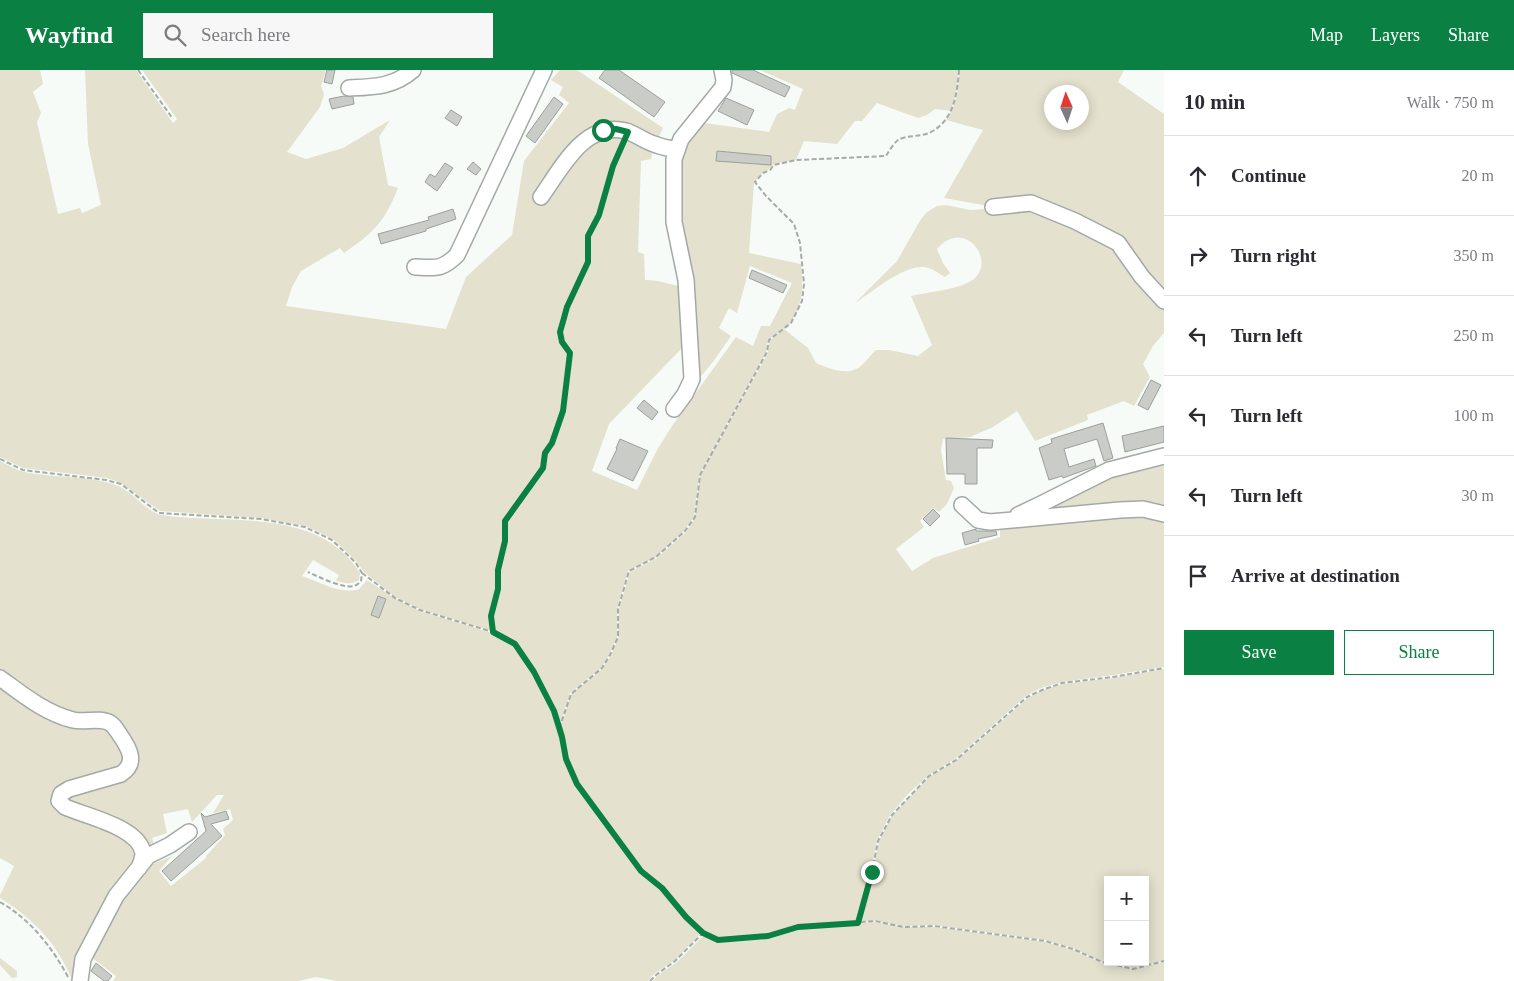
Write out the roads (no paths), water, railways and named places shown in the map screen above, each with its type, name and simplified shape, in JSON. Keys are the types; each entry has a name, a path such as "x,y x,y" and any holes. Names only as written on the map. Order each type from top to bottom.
{"street":[{"path":"349,88 388,84 404,78 413,70"},
{"path":"416,267 442,268 456,255 544,70"},
{"path":"674,409 685,394 692,379 686,280 676,237 673,204 673,172 676,150 681,139 723,87 722,70"},
{"path":"541,197 575,150 590,137 603,130 616,129 628,132 654,144 676,150"},
{"path":"993,207 1031,203 1075,221 1118,243 1142,277 1164,301"},
{"path":"990,522 1025,512 1108,470 1164,456"},
{"path":"962,505 978,520 990,522 1120,510 1143,509 1164,514"},
{"path":"0,678 42,707 59,716 74,720 105,722 115,727 130,752 131,762 128,769 116,776 68,789 61,794 60,801 64,807 118,828 133,836 143,853 140,868"},
{"path":"80,981 84,959 90,943 116,896 148,856 170,845 189,832"}]}
